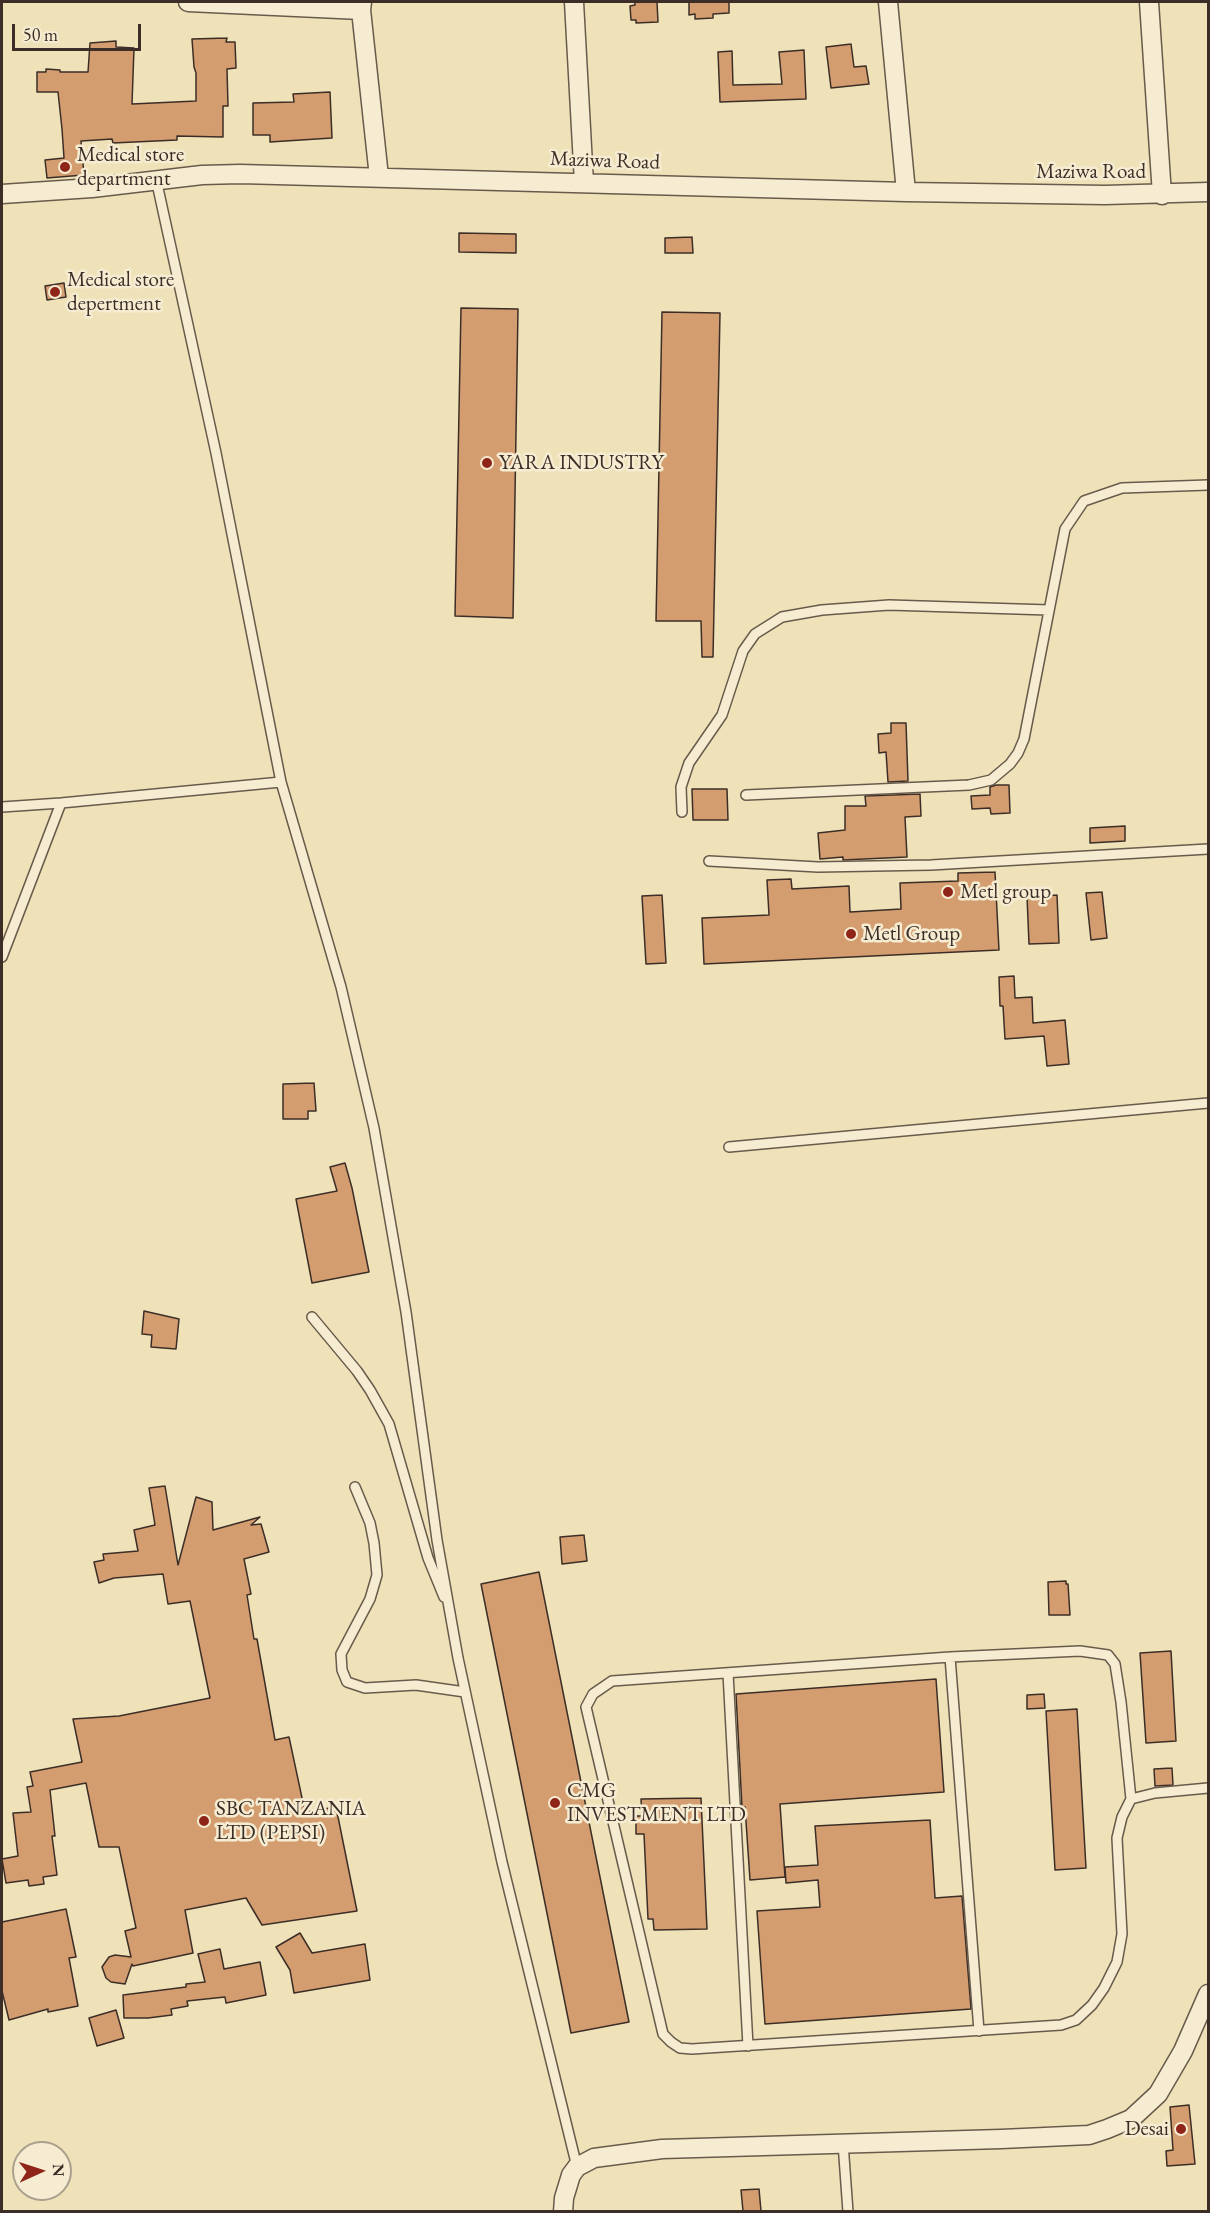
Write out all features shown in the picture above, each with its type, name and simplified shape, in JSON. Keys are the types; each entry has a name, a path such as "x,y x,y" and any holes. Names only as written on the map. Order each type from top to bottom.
{"street":[{"path":"188,2 362,6 380,177"},
{"path":"574,2 584,183"},
{"path":"888,2 906,192"},
{"path":"1149,2 1162,195"},
{"name":"Maziwa Road","path":"2,194 92,188 156,179 240,174 906,192 1162,195 1209,192"},
{"path":"563,2211 567,2186 577,2167 594,2158 662,2149 1089,2135 1114,2127 1131,2119 1158,2094 1183,2051 1209,1994"}],"lane":[{"path":"156,179 214,441 281,782 341,987 374,1128 406,1312 428,1481 465,1692 502,1862 577,2167"},
{"path":"746,795 969,785 991,780 1010,764 1024,739 1065,529 1084,501 1122,488 1209,485"},
{"path":"682,812 681,787 689,763 722,715 743,651 755,634 783,617 822,610 889,605 1050,610"},
{"path":"2,807 281,782"},
{"path":"2,957 61,803"},
{"path":"709,861 818,867 931,866 1209,849"},
{"path":"729,1147 1209,1103"},
{"path":"312,1317 357,1371 389,1424 428,1558 449,1610"},
{"path":"356,1487 370,1523 377,1575 367,1607 341,1654 342,1670 347,1682 365,1688 416,1685 465,1692"},
{"path":"1080,1651 1108,1655 1115,1664 1131,1799 1122,1817 1117,1838 1122,1934 1118,1962 1092,2005 1076,2020 1061,2025 979,2031 692,2049 680,2048 663,2034 586,1707 594,1694 612,1682 728,1673 1080,1651"},
{"path":"950,1658 979,2031"},
{"path":"728,1673 748,2046"},
{"path":"1131,1799 1155,1793 1209,1788"},
{"path":"843,2143 848,2211"}],"building":[{"path":"635,2 657,2 658,22 636,23 636,20 631,20 630,6 635,5"},
{"path":"689,2 729,2 729,13 713,14 713,18 695,19 695,14 689,15"},
{"path":"227,38 226,42 235,42 236,68 227,69 228,106 223,106 223,137 177,136 177,140 113,143 112,139 81,141 84,175 47,178 45,160 64,158 62,129 58,92 37,92 37,72 46,72 46,69 60,70 60,72 88,72 90,43 116,41 116,47 134,48 132,104 196,101 196,73 192,39"},
{"path":"851,44 854,67 866,66 869,84 831,88 826,47"},
{"path":"804,50 806,99 720,102 718,52 732,51 733,85 782,84 779,52"},
{"path":"330,92 332,138 270,142 270,135 253,135 253,103 294,102 293,94"},
{"path":"459,233 516,234 516,253 459,252"},
{"path":"692,237 693,253 665,253 665,238"},
{"name":"Medical store depertment","path":"64,283 66,297 47,300 45,286"},
{"name":"YARA INDUSTRY","path":"461,308 518,309 513,618 455,616"},
{"name":"YARA INDUSTRY","path":"662,312 720,313 713,657 702,657 701,621 656,621"},
{"path":"891,723 906,723 908,781 888,782 886,752 879,753 878,734 891,733"},
{"path":"1009,785 1010,813 991,814 990,808 972,809 971,796 990,795 990,787"},
{"path":"692,789 727,789 728,820 693,820"},
{"path":"920,794 921,816 905,817 907,857 820,859 818,833 845,830 845,806 866,806 865,796"},
{"name":"Metl Group","path":"1125,826 1125,841 1090,843 1090,828"},
{"name":"Metl Group","path":"995,872 999,950 704,964 702,918 769,915 767,880 791,879 792,889 849,886 850,912 901,909 900,883 958,881 958,873"},
{"name":"Metl Group","path":"1102,892 1107,938 1091,940 1086,893"},
{"path":"662,895 666,963 646,964 642,896"},
{"name":"Metl Group","path":"1057,895 1059,943 1029,944 1027,896"},
{"path":"1014,976 1015,998 1032,997 1033,1023 1065,1020 1069,1064 1047,1066 1044,1036 1005,1039 999,977"},
{"path":"314,1083 316,1111 308,1111 308,1119 283,1119 283,1084"},
{"path":"345,1163 369,1272 312,1283 296,1199 337,1191 330,1167"},
{"path":"144,1311 179,1319 176,1349 151,1347 152,1335 142,1334"},
{"path":"165,1486 178,1565 196,1497 212,1502 213,1530 260,1517 251,1525 261,1524 269,1552 244,1559 251,1594 247,1595 254,1639 257,1639 275,1740 289,1737 305,1812 336,1807 357,1911 262,1925 246,1898 185,1910 193,1953 133,1966 132,1964 125,1984 111,1982 106,1978 102,1967 109,1957 115,1955 131,1957 125,1931 136,1928 119,1847 99,1847 86,1783 50,1790 57,1875 43,1877 44,1884 29,1886 28,1880 6,1883 2,1859 18,1856 13,1813 31,1812 27,1787 33,1786 30,1772 82,1762 73,1719 119,1716 210,1698 190,1601 168,1604 163,1574 114,1578 99,1583 94,1562 104,1560 103,1554 138,1551 134,1530 155,1525 149,1488"},
{"path":"584,1535 587,1561 562,1564 560,1537"},
{"name":"CMG INVESTMENT LTD","path":"539,1572 629,2022 571,2033 481,1584"},
{"path":"1066,1581 1070,1615 1049,1615 1048,1582"},
{"path":"1171,1651 1176,1741 1146,1743 1140,1653"},
{"name":"CMG INVESTMENT LTD","path":"936,1679 944,1792 780,1804 785,1877 750,1880 745,1807 742,1807 736,1694"},
{"path":"1044,1694 1045,1708 1027,1709 1027,1695"},
{"path":"1077,1709 1086,1868 1055,1870 1046,1711"},
{"path":"1172,1768 1173,1785 1155,1786 1154,1769"},
{"path":"701,1798 707,1929 654,1930 653,1919 648,1919 644,1834 636,1834 636,1816 642,1816 641,1799"},
{"path":"930,1820 935,1898 962,1896 971,2009 765,2024 757,1911 820,1907 818,1880 786,1883 785,1867 818,1865 815,1826"},
{"path":"66,1909 76,1957 69,1958 78,2006 48,2012 48,2009 9,2020 2,1991 2,1922"},
{"path":"300,1933 312,1953 365,1944 370,1980 294,1993 290,1970 276,1947"},
{"path":"220,1949 224,1969 260,1962 266,1995 226,2003 225,1997 187,2001 188,2006 171,2009 172,2015 124,2018 123,1995 186,1987 186,1984 205,1982 198,1954"},
{"path":"116,2010 124,2038 97,2046 89,2018"},
{"name":"Desai","path":"1189,2105 1195,2164 1167,2166 1166,2151 1173,2150 1170,2107"},
{"path":"759,2189 761,2211 743,2211 741,2190"}],"place":[{"name":"Medical store department","path":"65,167"},
{"name":"Medical store depertment","path":"55,292"},
{"name":"YARA INDUSTRY","path":"487,463"},
{"name":"Metl group","path":"948,892"},
{"name":"Metl Group","path":"851,934"},
{"name":"CMG INVESTMENT LTD","path":"555,1803"},
{"name":"SBC TANZANIA LTD (PEPSI)","path":"204,1821"},
{"name":"Desai","path":"1181,2129"}]}
